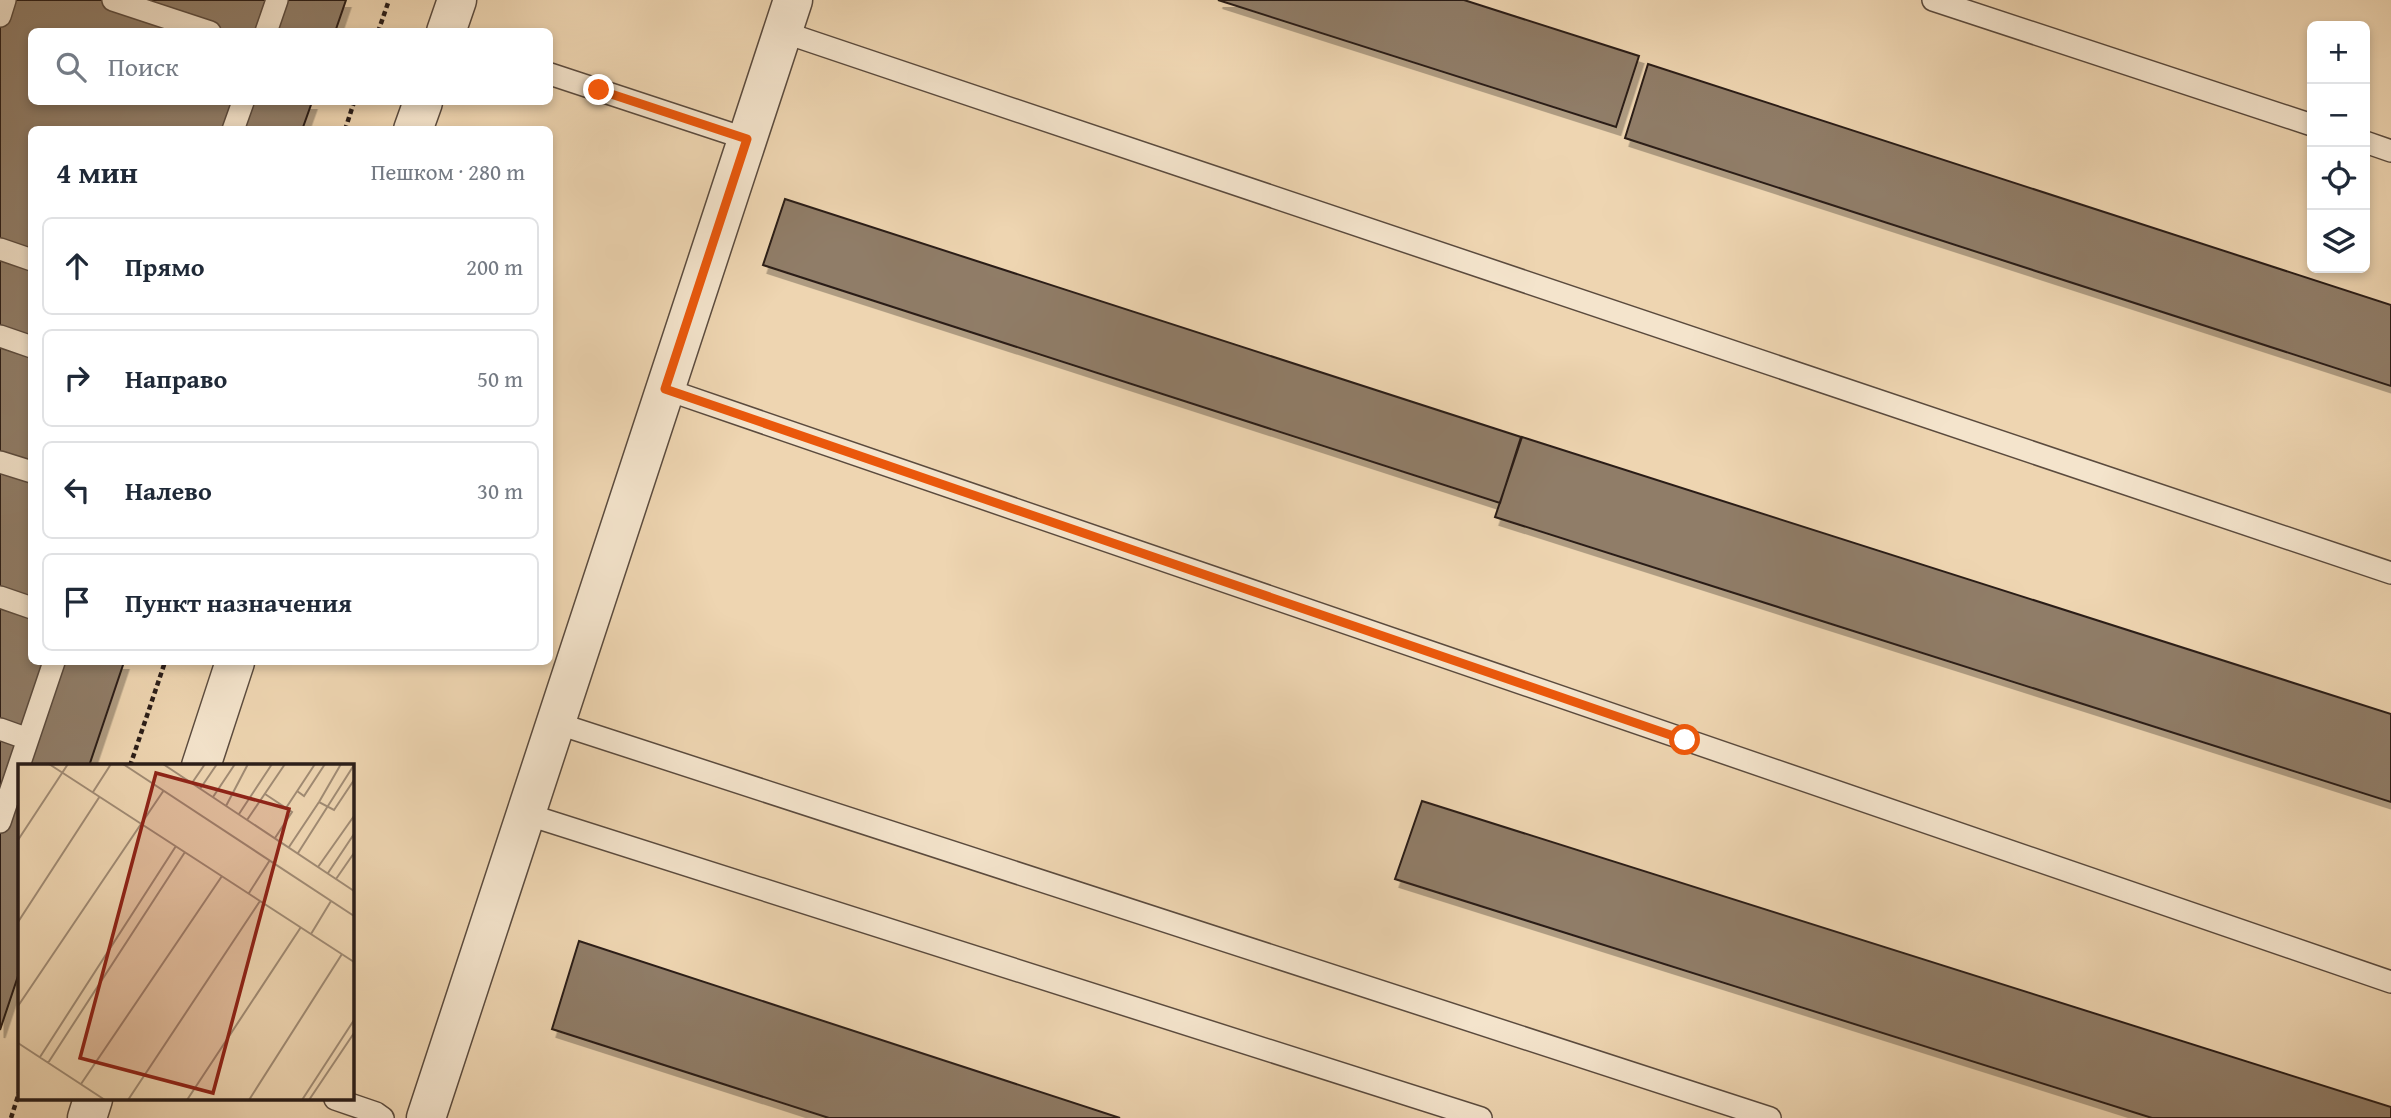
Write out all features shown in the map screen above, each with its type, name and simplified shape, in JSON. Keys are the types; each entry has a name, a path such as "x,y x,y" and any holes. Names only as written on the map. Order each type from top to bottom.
{"street":[{"path":"447,28 457,0"},
{"path":"426,1118 788,16"},
{"path":"414,126 421,105"},
{"path":"202,764 233,665"},
{"path":"87,1118 93,1100"}],"lane":[{"path":"0,16 5,0"},
{"path":"113,0 198,28"},
{"path":"267,28 277,0"},
{"path":"1933,0 2307,123"},
{"path":"788,16 2391,573"},
{"path":"553,75 747,139"},
{"path":"234,126 242,105"},
{"path":"2370,144 2391,151"},
{"path":"0,248 28,258"},
{"path":"0,336 28,346"},
{"path":"665,389 2391,982"},
{"path":"0,462 28,471"},
{"path":"0,597 28,607"},
{"path":"19,764 53,665"},
{"path":"556,723 1770,1118"},
{"path":"0,729 28,739"},
{"path":"1,817 18,768"},
{"path":"526,814 1480,1118"},
{"path":"338,1100 383,1118"}],"path":[{"path":"379,28 389,0"},
{"path":"346,126 353,105"},
{"path":"131,764 164,665"},
{"path":"11,1118 18,1096"}],"building":[{"path":"0,0 346,0 336,28 28,28 28,105 311,105 303,126 28,126 28,665 123,665 90,764 18,764 18,976 0,1030"},
{"path":"1218,0 1464,0 1639,56 1616,127"},
{"path":"1648,64 2391,305 2391,386 1625,138"},
{"path":"785,199 1521,437 1500,503 763,265"},
{"path":"1522,437 2391,714 2391,802 1495,517"},
{"path":"1422,801 2391,1107 2391,1118 2152,1118 1395,879"},
{"path":"579,941 1120,1118 829,1118 552,1029"}],"route":[{"path":"599,90 747,139 665,389 1685,740"}]}
